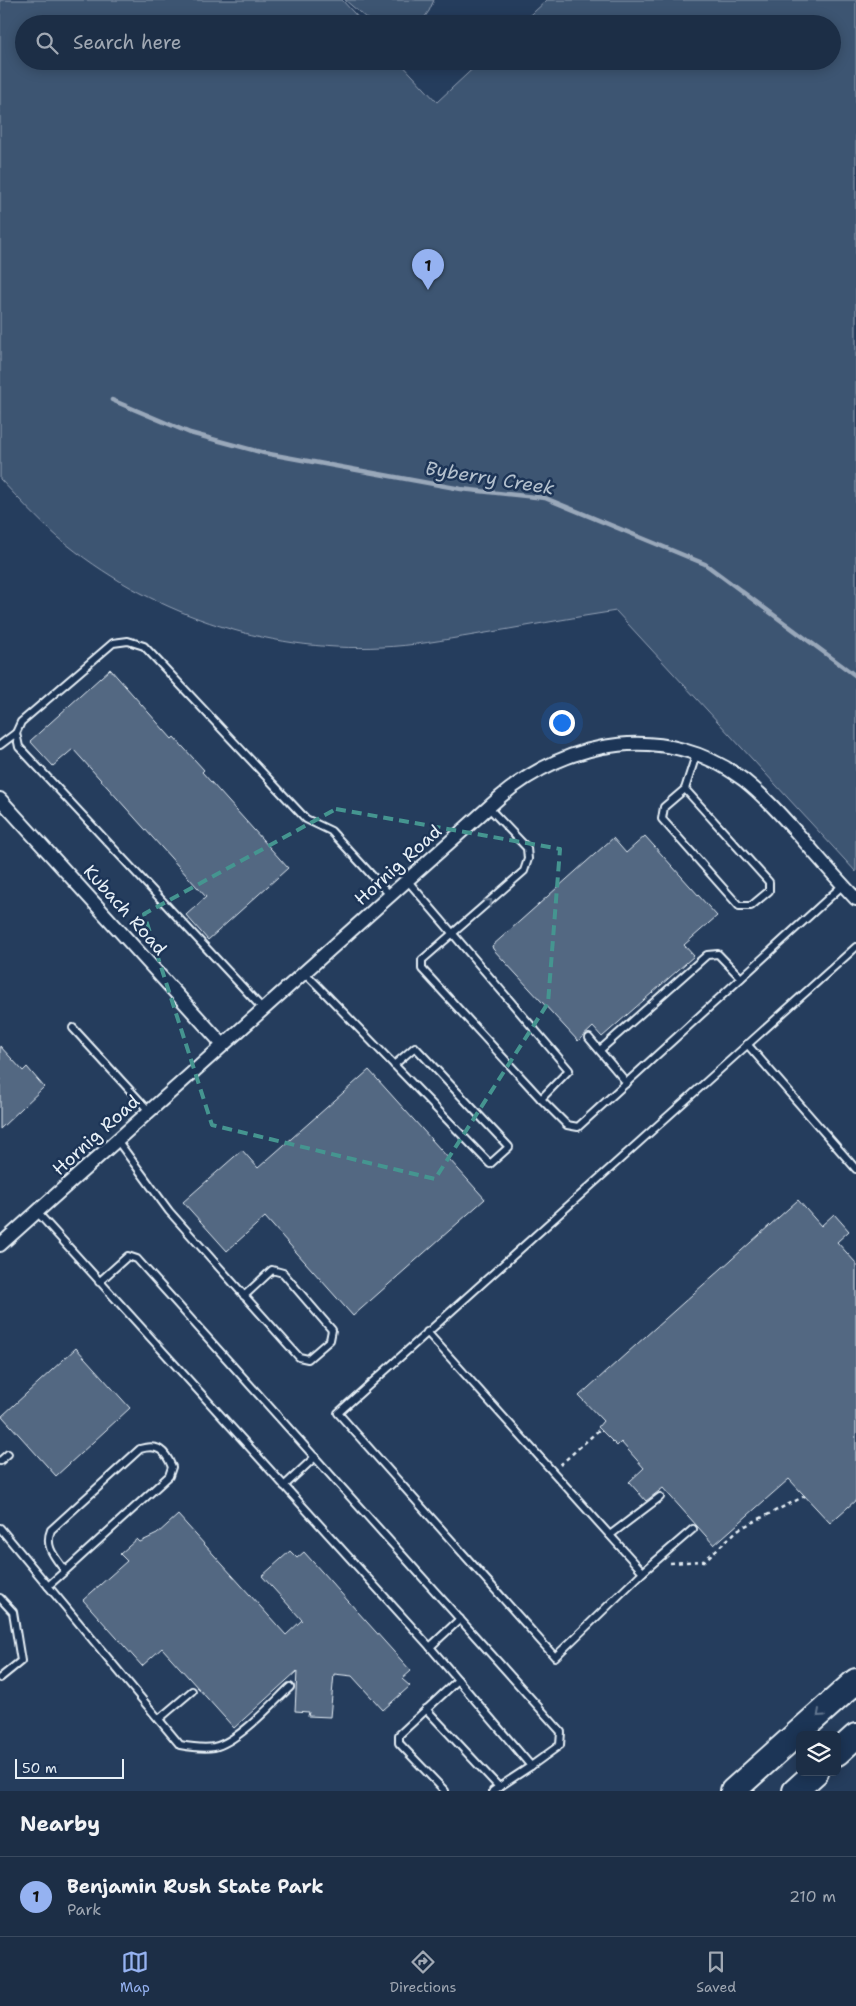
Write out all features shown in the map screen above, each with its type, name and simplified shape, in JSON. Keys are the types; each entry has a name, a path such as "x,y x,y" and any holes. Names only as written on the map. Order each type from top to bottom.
{"highway":[{"path":"733,1791 856,1681"},
{"path":"841,1749 856,1736"},
{"path":"795,1791 812,1776"}],"street":[{"name":"Hornig Road","path":"0,1245 488,807 532,772 551,762 588,749 628,744 649,744 669,747 696,755 727,769 757,791 856,899"},
{"name":"Kubach Road","path":"0,799 223,1045"}],"lane":[{"path":"0,746 16,733 22,722 113,643 128,641 144,646 306,819 331,831 390,895"},
{"path":"16,733 19,747 263,1009"},
{"path":"686,789 769,882 769,892 751,906 739,906 662,819 664,806 686,789 696,755"},
{"path":"488,807 527,848 528,859 524,871 422,960 422,969 567,1125 578,1127 843,885"},
{"path":"407,880 569,1070 541,1099"},
{"path":"692,1529 643,1572 556,1657 338,1412 856,947"},
{"path":"600,1050 707,955 718,954 741,978"},
{"path":"304,972 394,1065 490,1164 509,1147 415,1047 394,1065"},
{"path":"73,1028 149,1112"},
{"path":"589,1038 627,1082"},
{"path":"747,1044 856,1169"},
{"path":"117,1140 168,1211 244,1296 299,1357 308,1359 330,1340 332,1330 283,1273 272,1270 244,1296"},
{"path":"37,1212 430,1647 531,1766"},
{"path":"99,1282 128,1256 137,1259 561,1732 560,1745 496,1789 426,1708"},
{"path":"427,1332 643,1572"},
{"path":"48,1586 65,1571 169,1476 172,1467 168,1457 159,1448 152,1446 140,1449 51,1530 47,1539 50,1551 65,1571"},
{"path":"0,1460 8,1454"},
{"path":"284,1486 315,1457"},
{"path":"610,1535 660,1496"},
{"path":"0,1528 180,1745 194,1748 216,1746 236,1736 290,1687"},
{"path":"0,1598 12,1612 21,1661 0,1678"},
{"path":"430,1647 460,1619"},
{"path":"445,1791 400,1743 399,1735 458,1680"},
{"path":"159,1719 192,1691"}],"path":[{"path":"553,1472 600,1429"},
{"path":"654,1564 704,1561 739,1529 805,1496"}],"highlighted area":[{"path":"336,809 560,849 548,1003 435,1179 212,1125 144,914"}],"shaded area":[{"path":"0,0 342,0 356,15 15,15 15,70 407,70 437,102 471,70 841,70 841,15 531,15 547,0 856,0 856,872 616,611 451,639 381,647 337,647 294,643 251,635 169,607 130,587 93,564 59,538 0,479"},
{"path":"345,0 434,0 426,15 362,15"}],"building":[{"path":"110,669 172,739 174,737 204,770 202,772 288,868 208,940 186,915 206,897 73,749 53,766 30,741"},
{"path":"645,836 717,916 684,945 694,956 602,1037 593,1027 578,1041 492,946 613,838 626,853"},
{"path":"0,1046 23,1071 27,1067 44,1087 0,1129"},
{"path":"369,1070 485,1199 353,1316 265,1217 227,1251 183,1202 242,1150 258,1168"},
{"path":"798,1200 821,1226 834,1214 849,1231 837,1242 856,1263 856,1500 830,1523 789,1479 714,1545 663,1488 646,1501 629,1482 644,1468 621,1442 617,1446 598,1427 603,1421 579,1396"},
{"path":"76,1348 130,1408 56,1476 2,1416"},
{"path":"178,1515 286,1635 302,1620 262,1576 290,1551 297,1558 304,1552 411,1671 402,1679 410,1686 383,1710 352,1676 334,1674 330,1717 308,1716 309,1712 295,1711 297,1671 234,1728 162,1648 142,1666 83,1600 127,1561 120,1554 137,1539 140,1542 157,1534"}],"waterway":[{"name":"Byberry Creek","path":"112,400 190,433 264,453 461,489 545,498 705,564 856,676"}],"place":[{"name":"Benjamin Rush State Park","path":"428,290"}]}
